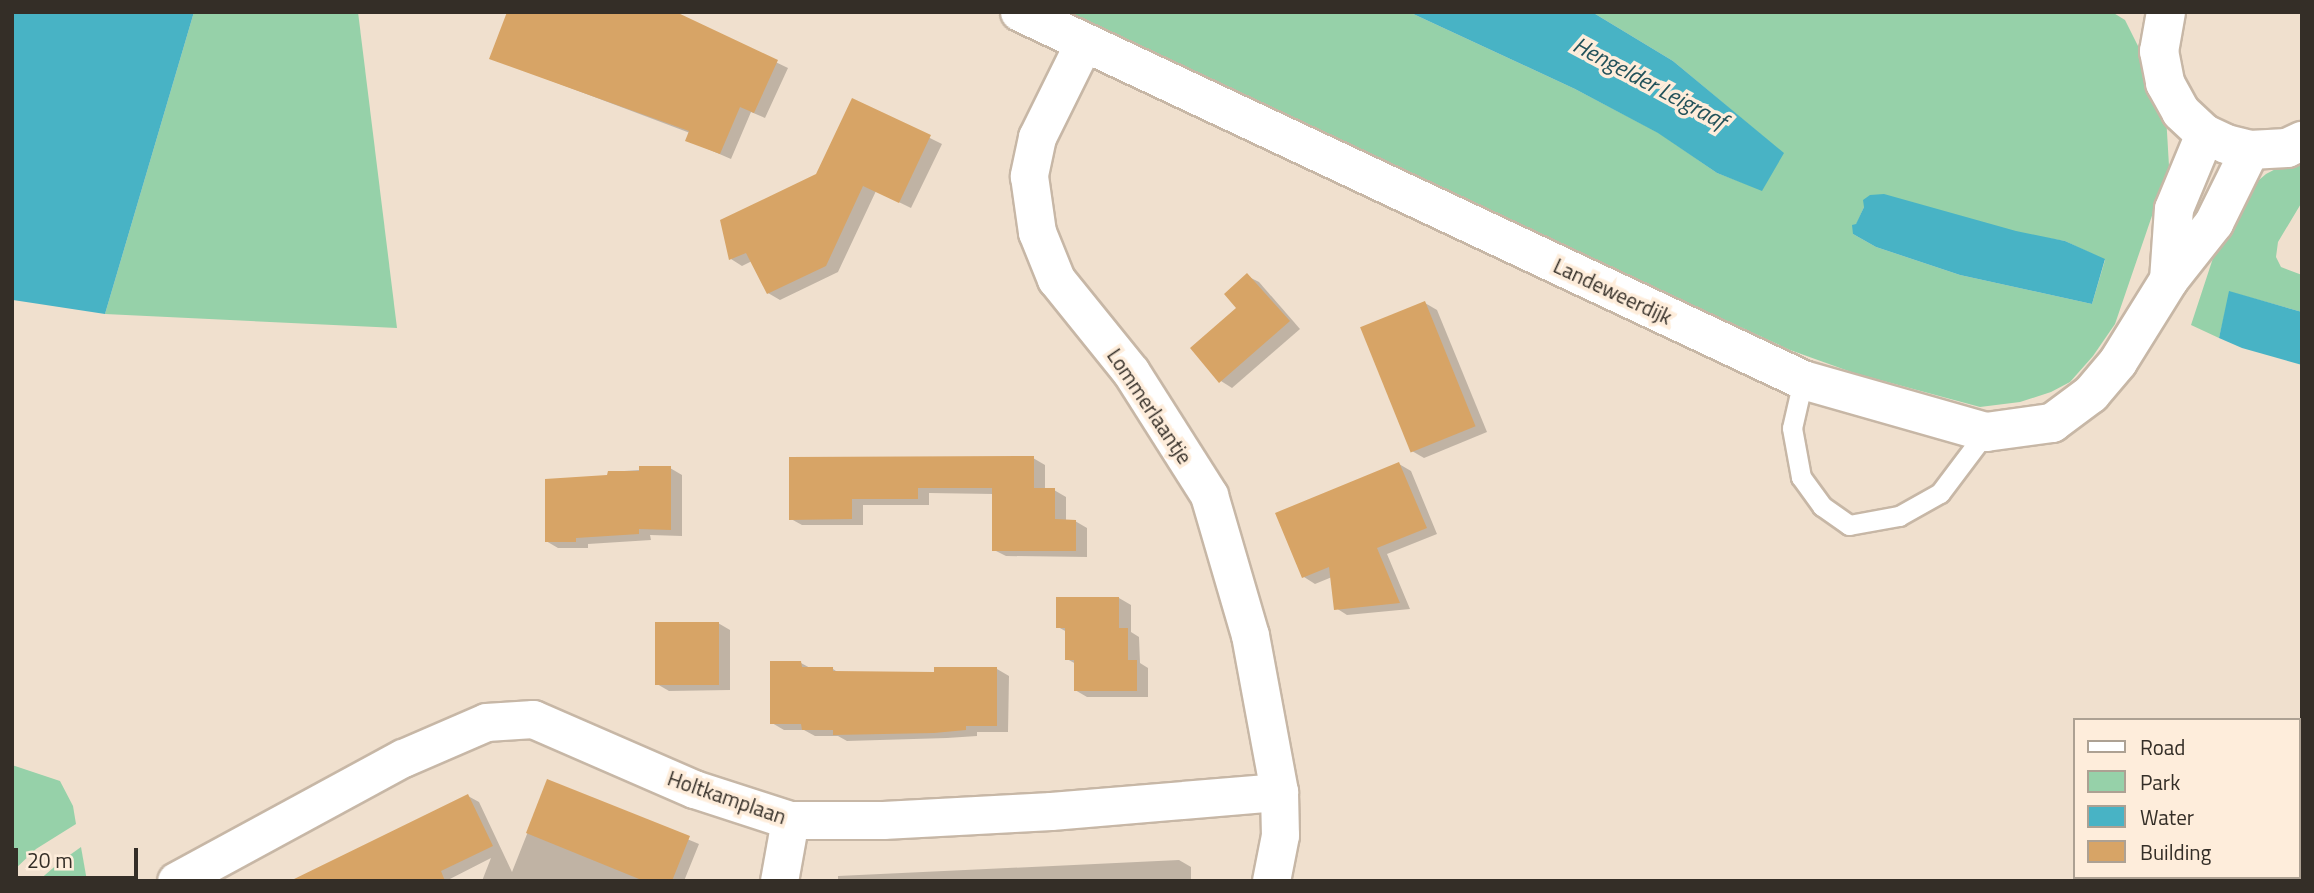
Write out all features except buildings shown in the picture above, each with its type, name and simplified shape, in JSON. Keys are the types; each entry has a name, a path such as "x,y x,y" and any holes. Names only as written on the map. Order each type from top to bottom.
{"street":[{"name":"Landeweerdijk","path":"1020,12 1803,380 1986,432 2052,423 2091,394 2118,362 2169,280 2214,223 2250,150"},
{"path":"2161,14 2160,51 2165,83 2181,111 2205,134 2226,144 2250,150 2287,148 2302,141"},
{"name":"Lommerlaantje","path":"1084,42 1037,137 1029,176 1037,232 1056,279 1131,372 1209,495 1250,635 1279,792"},
{"name":"Landeweerdijk","path":"2169,280 2174,209 2205,134"},
{"name":"Holtkamplaan","path":"176,881 403,758 486,722 533,719 694,789 790,820 883,820 1051,811 1279,792"},
{"path":"1271,881 1280,835 1279,792"},
{"path":"779,881 790,820"}],"lane":[{"path":"1803,380 1792,428 1801,477 1822,506 1849,525 1899,516 1940,493 1986,432"}],"green space":[{"path":"194,12 358,12 397,328 105,314"},
{"path":"1060,12 1409,12 1575,89 1659,133 1717,173 1762,190 1783,153 1673,61 1592,12 2112,12 2125,20 2149,68 2166,115 2169,166 2115,324 2093,356 2070,382 2051,392 2020,402 1980,407 1854,373 1790,350","holes":["1864,207 2065,241 2105,260 2092,304 1960,275 1876,247 1853,234 1853,225 1856,225"]},
{"path":"2302,155 2302,202 2278,242 2276,257 2281,267 2302,275 2302,312 2230,292 2219,338 2191,325 2215,252 2245,192 2266,174"},
{"path":"12,765 60,781 73,806 76,824 36,849 12,872"},
{"path":"81,847 87,881 38,881 60,862"}],"water":[{"path":"12,12 194,12 105,314 13,300"},
{"name":"Hengelder Leigraaf","path":"1409,12 1592,12 1673,61 1784,153 1762,191 1717,173 1658,133 1575,89"},
{"path":"1884,194 2016,231 2065,241 2105,259 2092,304 1960,275 1876,247 1853,234 1852,225 1856,224 1864,207 1863,200 1870,195"},
{"path":"2229,291 2302,312 2302,365 2242,348 2219,338"}]}
